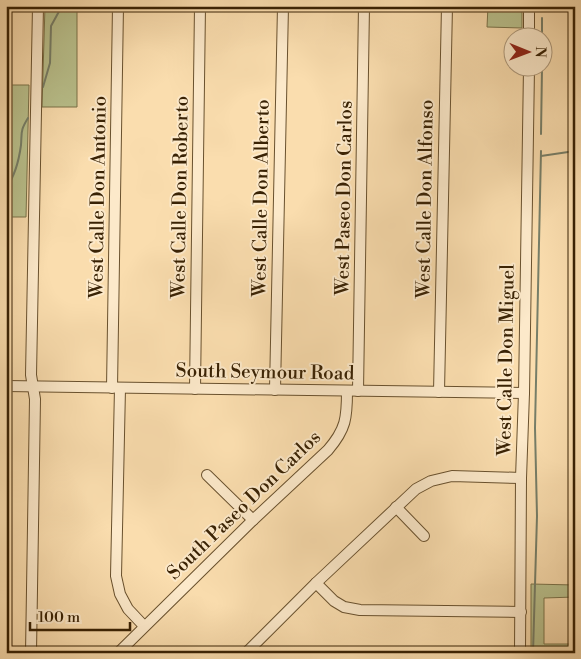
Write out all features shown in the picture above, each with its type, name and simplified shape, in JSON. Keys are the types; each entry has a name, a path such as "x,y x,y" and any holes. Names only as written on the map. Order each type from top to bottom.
{"street":[{"path":"31,653 35,399 31,376 38,6"},
{"name":"West Calle Don Antonio","path":"118,6 116,576 120,594 128,609 144,626"},
{"name":"West Calle Don Roberto","path":"196,389 200,6"},
{"name":"West Calle Don Alberto","path":"275,390 283,6"},
{"name":"West Paseo Don Carlos","path":"358,391 364,6"},
{"name":"West Calle Don Alfonso","path":"439,392 447,6"},
{"path":"529,6 529,28"},
{"name":"West Calle Don Miguel","path":"520,653 528,78"},
{"name":"South Seymour Road","path":"6,386 524,393"},
{"name":"South Paseo Don Carlos","path":"118,653 338,439 347,414 347,391"},
{"path":"207,476 253,520"},
{"path":"246,653 316,583 416,490 431,481 452,476 521,478"},
{"path":"396,507 424,536"},
{"path":"316,583 334,601 344,607 360,610 521,612"}],"green space":[{"path":"45,6 77,6 77,107 42,107"},
{"path":"488,6 500,6 522,12 522,28 487,27"},
{"path":"6,85 29,85 26,217 6,217"},
{"path":"531,584 575,585 575,597 544,598 544,644 575,644 575,653 531,653"}],"waterway":[{"path":"43,87 50,63 51,26 62,6"},
{"path":"542,18 542,28"},
{"path":"541,134 542,78"},
{"path":"6,188 16,168 22,132 28,118"},
{"path":"533,653 537,516 535,428 541,151"},
{"path":"541,156 575,151"},
{"path":"533,649 575,650"}]}
